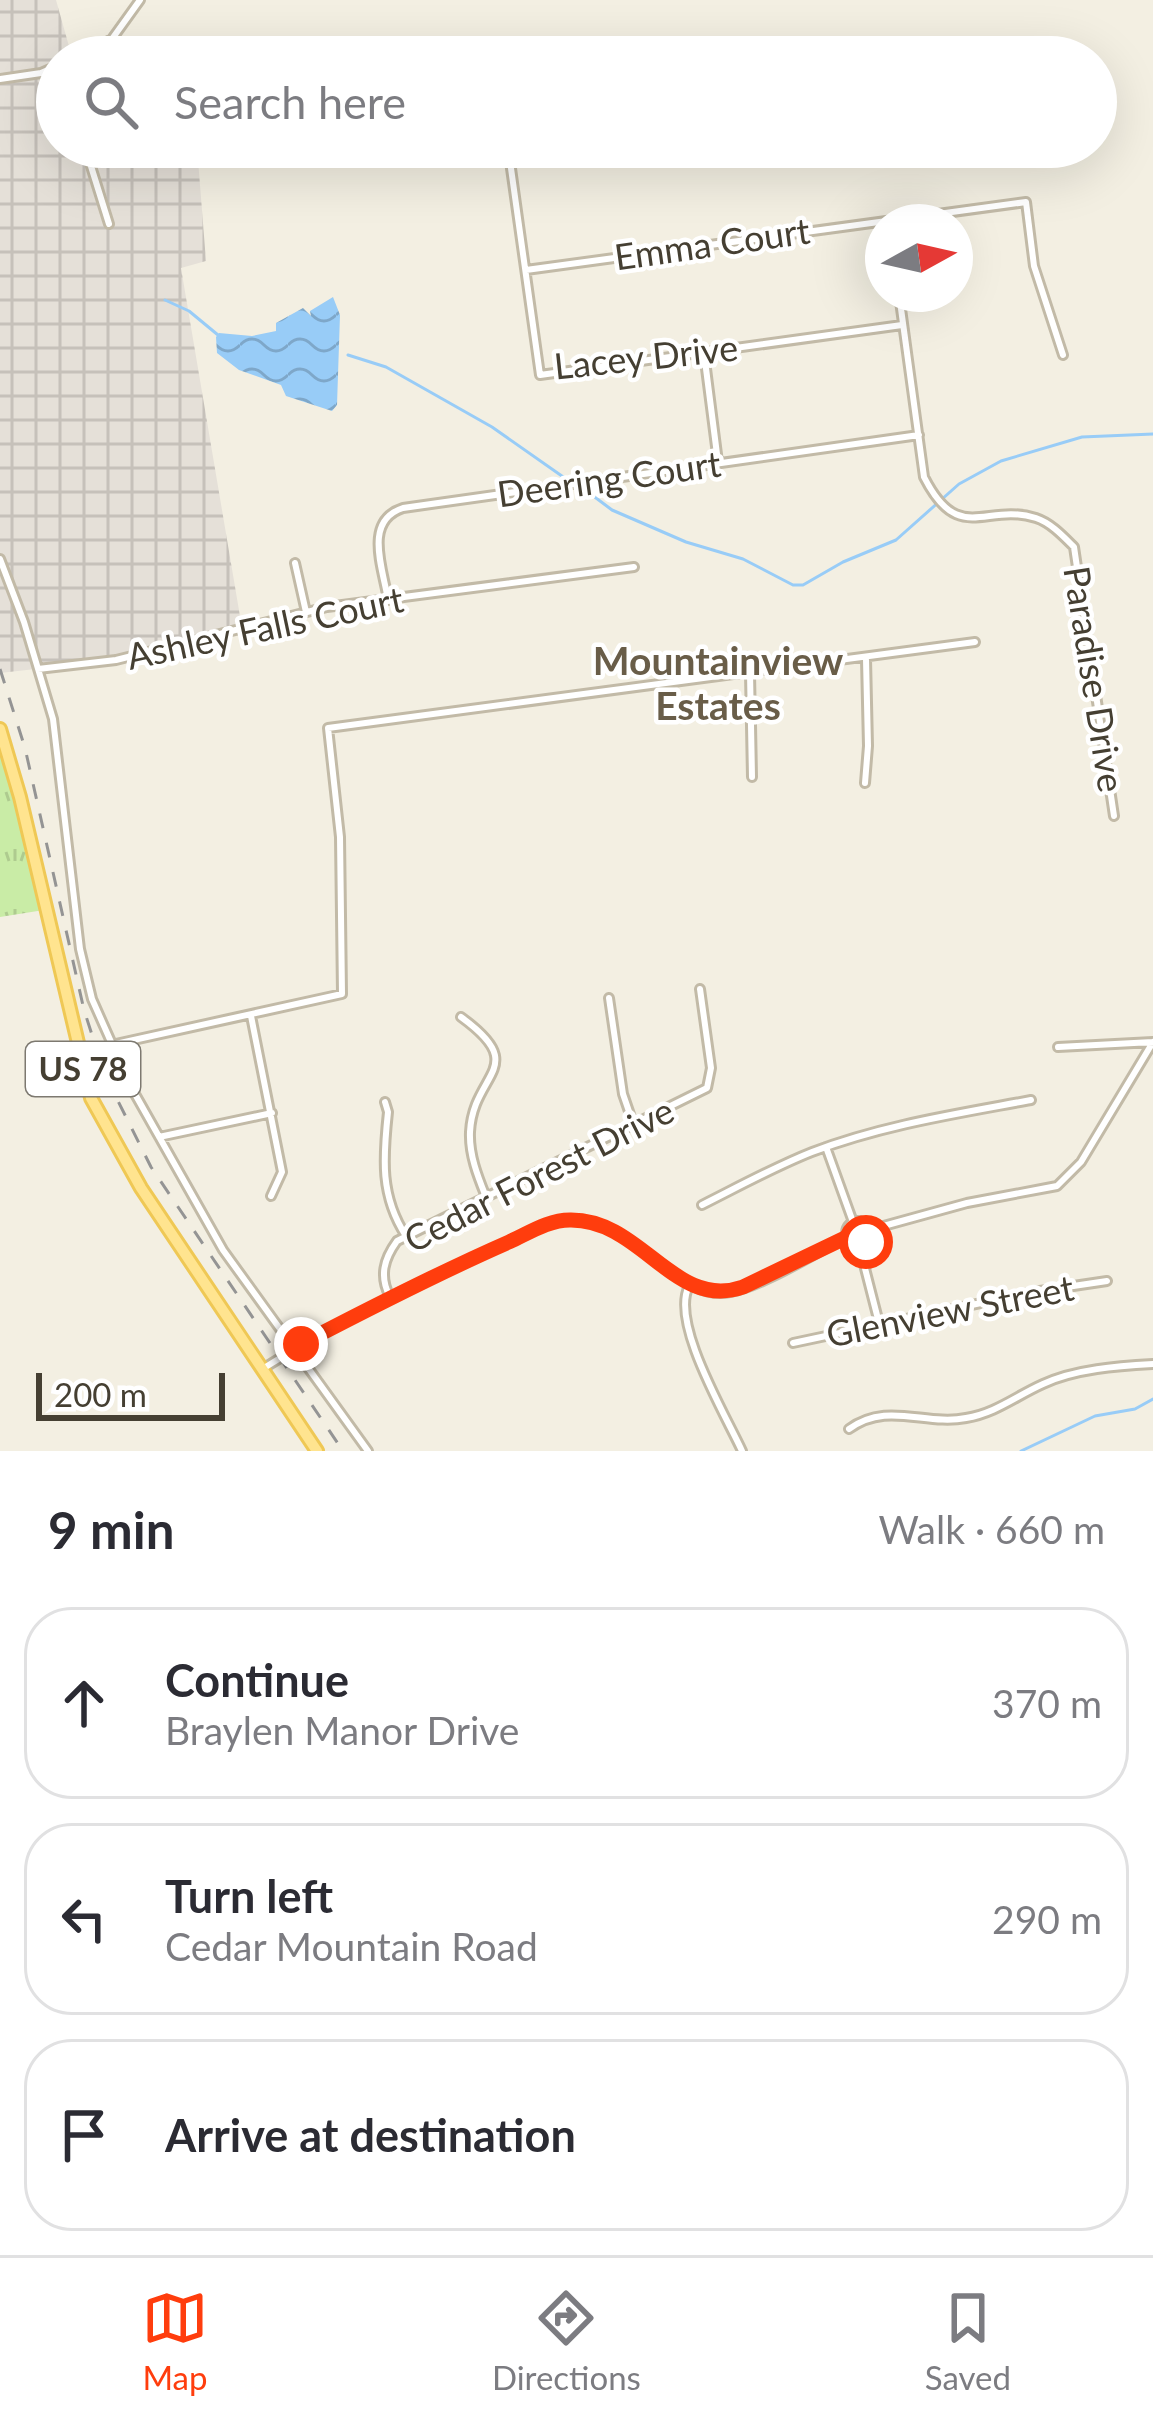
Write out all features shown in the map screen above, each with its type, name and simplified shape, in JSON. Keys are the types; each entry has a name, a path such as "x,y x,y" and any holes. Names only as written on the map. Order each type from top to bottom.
{"main road":[{"name":"US 78","path":"0,729 91,1099 141,1188 317,1451"}],"street":[{"path":"114,36 140,0"},
{"path":"0,79 36,74"},
{"path":"92,168 109,224"},
{"name":"Lacey Drive","path":"511,168 540,375 903,325"},
{"name":"Emma Court","path":"973,209 1026,202 1034,266 1063,355"},
{"name":"Emma Court","path":"526,270 865,224"},
{"name":"Paradise Drive","path":"901,312 924,477 943,508 976,520 1036,518 1073,547 1114,816"},
{"path":"704,352 718,464"},
{"name":"Deering Court","path":"388,600 377,536 392,512 919,435"},
{"path":"0,559 52,719 80,949 92,999 159,1137 223,1250 368,1451"},
{"path":"295,563 307,613"},
{"name":"Ashley Falls Court","path":"38,668 116,659 307,613 634,567"},
{"path":"111,1045 342,994 340,837 328,728 975,643"},
{"path":"865,783 866,658"},
{"path":"751,673 752,777"},
{"name":"Cedar Forest Drive","path":"390,1297 383,1272 386,1256 397,1240 707,1088 711,1068 700,989"},
{"path":"609,998 623,1094 634,1126"},
{"path":"250,1016 282,1172 271,1196"},
{"path":"461,1017 484,1034 497,1060 470,1133 474,1167 486,1198"},
{"path":"1058,1047 1153,1042"},
{"path":"869,1230 967,1203 1057,1186 1081,1162 1153,1042"},
{"path":"702,1205 826,1147 940,1114 1030,1100"},
{"path":"385,1102 384,1184 392,1214 406,1236"},
{"path":"159,1137 272,1113"},
{"path":"826,1147 854,1222"},
{"path":"264,1368 292,1348 466,1258 550,1222 596,1223 625,1234 689,1286 728,1293 847,1237"},
{"path":"847,1237 854,1222 865,1223 868,1239 860,1245"},
{"path":"847,1237 860,1245 880,1323"},
{"name":"Glenview Street","path":"794,1343 1107,1281"},
{"path":"689,1286 683,1297 688,1331 742,1451"},
{"path":"849,1429 863,1418 899,1413 960,1420 987,1414 1066,1375 1153,1364"}],"shaded area":[{"path":"0,0 56,0 66,36 36,36 36,168 199,168 206,261 181,268 242,628 116,660 0,673"}],"green space":[{"path":"0,729 44,910 0,917"}],"water":[{"path":"333,297 340,315 337,405 332,411 286,396 281,385 239,370 217,353 219,333 252,336 276,331 276,323 303,308 311,316 310,311"}],"waterway":[{"path":"165,300 189,311 218,335"},
{"path":"348,355 386,367 492,427 569,481"},
{"path":"584,489 612,510 686,542 743,559 793,585 803,585 896,540 959,484 1001,461 1082,437 1153,434"},
{"path":"1021,1451 1095,1416 1135,1409 1153,1399"}],"railway":[{"path":"0,669 25,748 84,1010 105,1075 151,1167 343,1451"}],"district":[{"name":"Mountainview Estates","path":"718,684"}],"route":[{"path":"301,1344 466,1258 550,1222 596,1223 625,1234 689,1286 707,1292 728,1293 847,1237 852,1243 866,1242"}]}
